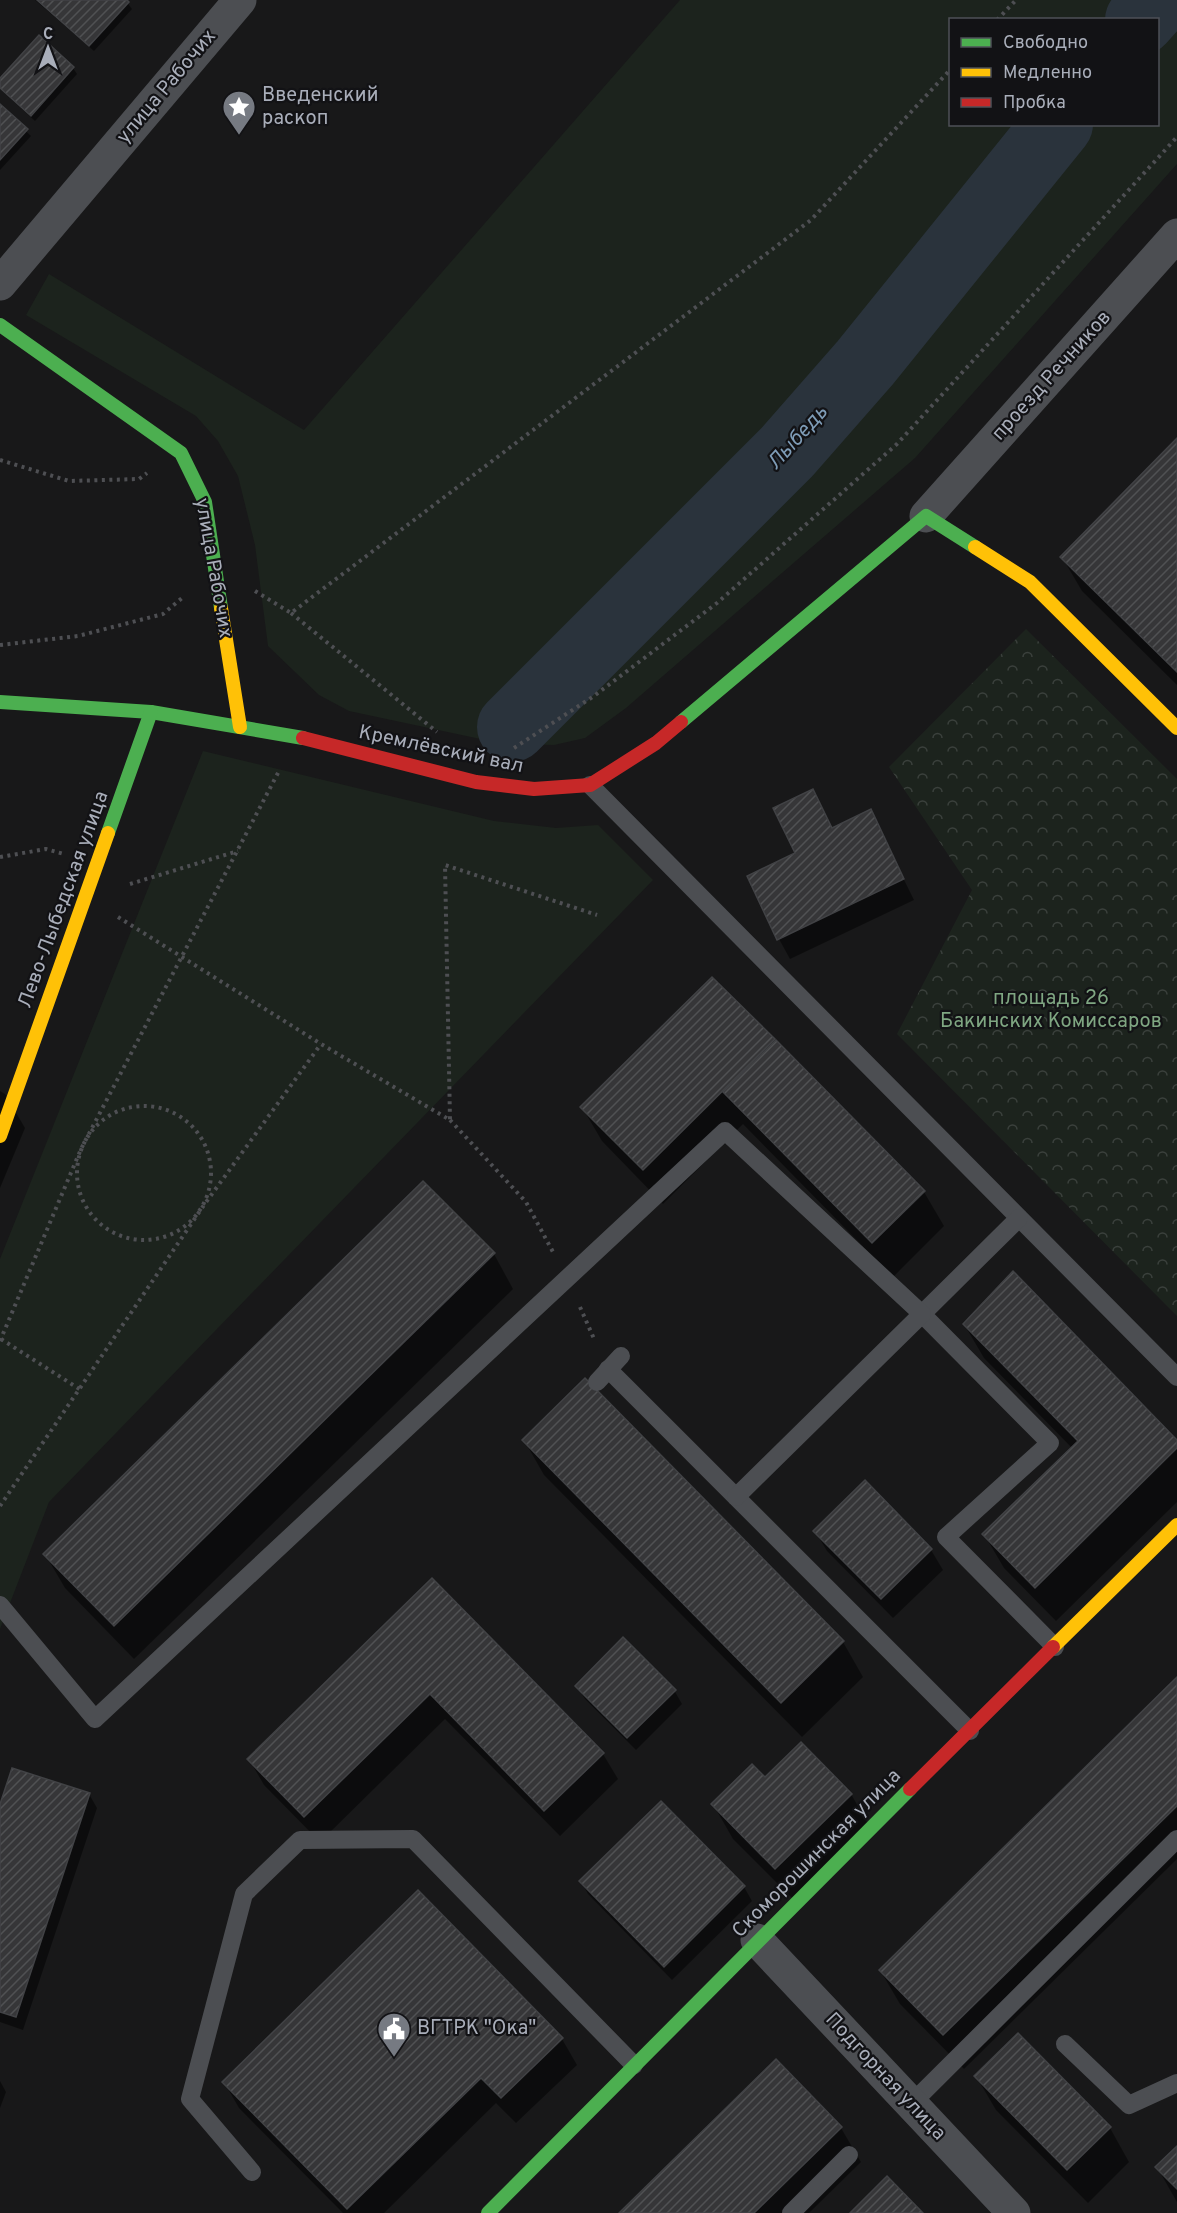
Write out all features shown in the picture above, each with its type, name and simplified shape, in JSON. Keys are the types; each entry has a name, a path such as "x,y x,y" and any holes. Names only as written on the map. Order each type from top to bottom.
{"street":[{"name":"улица Рабочих","path":"0,284 240,0"},
{"name":"проезд Речников","path":"926,516 1177,236"},
{"name":"улица Рабочих","path":"0,326 181,453 205,502 240,727"},
{"path":"926,516 1030,582 1177,728"},
{"name":"Кремлёвский вал","path":"0,702 150,711 298,737 476,782 534,789 590,785 656,743 926,516"},
{"name":"Лево-Лыбедская улица","path":"0,1136 98,864 150,711"},
{"name":"Скоморошинская улица","path":"488,2213 757,1940 1177,1525"},
{"name":"Подгорная улица","path":"757,1940 1014,2213"}],"lane":[{"path":"590,785 1177,1377"},
{"path":"0,1605 95,1719 725,1131 922,1314 1050,1443 946,1537 1055,1647"},
{"path":"736,1497 1019,1218"},
{"path":"608,1369 970,1731"},
{"path":"252,2172 190,2099 244,1894 300,1840 413,1839 634,2065"},
{"path":"911,2104 1177,1839"},
{"path":"1065,2044 1129,2105 1177,2083"},
{"path":"790,2213 849,2155"}],"path":[{"path":"1000,18 1016,0"},
{"path":"291,613 811,220 949,72"},
{"path":"509,752 594,696 717,603 897,444 1177,138"},
{"path":"0,460 69,482 139,479 181,453"},
{"path":"0,645 78,636 163,614 216,567 291,613 443,737"},
{"path":"81,1390 0,1340 81,1149 298,737"},
{"path":"0,857 46,849 98,864"},
{"path":"86,897 238,851"},
{"path":"450,1120 445,865 597,915"},
{"path":"86,897 321,1044 450,1120 526,1202 567,1279 608,1369"},
{"path":"0,1506 81,1390 204,1205 211,1185 212,1164 205,1143 192,1125 175,1113 154,1107 132,1107 111,1114 93,1129 81,1149 77,1172 80,1194 90,1215 107,1230 128,1239 151,1241 173,1235 191,1223 204,1205 321,1044"}],"green space":[{"path":"680,0 1177,0 1177,164 915,458 626,708 585,738 554,745 504,744 349,711 319,695 268,646 255,545 238,476 218,441 196,416 26,315 49,274 304,430"},
{"name":"площадь 26 Бакинских Комиссаров","path":"1026,629 1177,779 1177,1316 897,1034 972,890 889,767"},
{"path":"203,751 494,821 556,828 598,825 653,880 49,1502 0,1629 0,1259"}],"building":[{"path":"37,0 127,0 129,2 89,46"},
{"path":"39,35 74,67 31,116 0,88 0,78"},
{"path":"0,104 28,129 0,160"},
{"path":"1177,438 1177,672 1060,557"},
{"path":"813,789 832,828 871,809 904,879 777,940 747,876 795,853 773,808"},
{"path":"712,977 775,1039 643,1170 580,1107"},
{"path":"776,1040 925,1191 872,1243 723,1092"},
{"path":"423,1181 495,1253 114,1626 43,1554"},
{"path":"1013,1271 1177,1440 1177,1448 1035,1588 982,1534 1078,1441 963,1324"},
{"path":"585,1378 844,1641 781,1703 522,1440"},
{"path":"865,1480 932,1549 881,1599 813,1531"},
{"path":"432,1578 604,1753 544,1811 430,1694 304,1817 247,1759"},
{"path":"623,1637 676,1690 627,1738 575,1686"},
{"path":"1177,1677 1177,1806 943,2035 879,1970"},
{"path":"801,1742 852,1794 775,1869 711,1804 752,1764 765,1777"},
{"path":"12,1768 90,1793 16,2017 0,2012 0,1804"},
{"path":"661,1801 745,1886 664,1967 579,1881"},
{"name":"ВГТРК \"Ока\"","path":"418,1890 563,2038 501,2098 481,2078 347,2209 222,2082"},
{"path":"1018,2033 1111,2127 1067,2170 974,2076"},
{"path":"776,2059 842,2127 754,2213 619,2213"},
{"path":"1177,2146 1177,2189 1155,2167"},
{"path":"887,2176 923,2213 850,2213"}],"waterway":[{"name":"Лыбедь","path":"1142,18 1158,0"},
{"name":"Лыбедь","path":"512,727 787,452 865,363 1056,126"}],"traffic: fast":[{"path":"0,325 181,453 205,502 221,608"},
{"path":"681,722 926,516 975,547"},
{"path":"0,702 151,712 303,738"},
{"path":"108,833 151,712"},
{"path":"488,2213 910,1789"}],"traffic: slow":[{"path":"975,547 1030,582 1177,728"},
{"path":"221,608 240,727"},
{"path":"0,1136 108,833"},
{"path":"1053,1647 1177,1525"}],"traffic: jam":[{"path":"303,738 476,782 534,789 590,785 656,743 681,722"},
{"path":"910,1789 1053,1647"}],"place":[{"name":"Введенский раскоп","path":"239,136"},
{"name":"ВГТРК \"Ока\"","path":"394,2058"}]}
